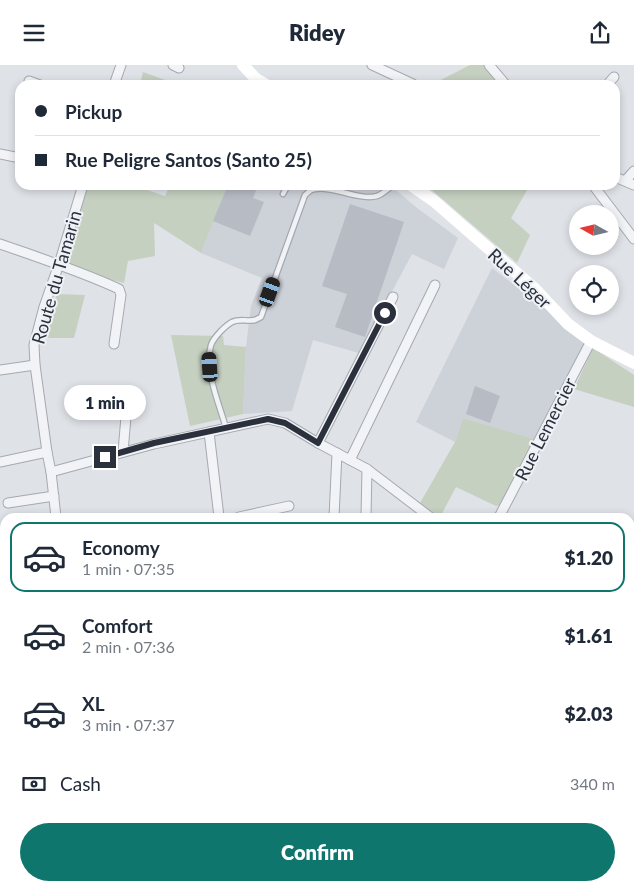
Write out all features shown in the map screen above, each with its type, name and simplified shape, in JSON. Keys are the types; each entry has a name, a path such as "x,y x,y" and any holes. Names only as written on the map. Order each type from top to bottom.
{"street":[{"path":"116,80 121,65"},
{"path":"243,65 258,80"},
{"path":"372,65 404,80"},
{"path":"489,65 502,80"},
{"path":"0,154 15,157"},
{"path":"630,183 634,171"},
{"name":"Route du Tamarin","path":"56,513 35,365 34,345 44,307 81,190"},
{"name":"Rue Léger","path":"418,190 434,201 535,289 568,324 591,341 634,363"},
{"path":"597,190 634,239"},
{"path":"0,244 59,264 119,289 121,295 114,344"},
{"path":"350,460 435,285"},
{"path":"318,443 393,297"},
{"name":"Rue Lemercier","path":"501,513 591,341"},
{"path":"0,370 35,365"},
{"path":"123,452 128,393"},
{"path":"51,472 154,443 268,419 285,423 367,469 425,513"},
{"path":"208,432 218,513"},
{"path":"0,462 47,451"},
{"path":"334,513 337,453"},
{"path":"366,513 367,469"},
{"path":"8,503 54,496"},
{"path":"257,513 289,506"}],"lane":[{"path":"283,194 285,190"},
{"path":"226,428 211,377 210,357 212,343 233,322 241,319 255,320 262,317 305,195 312,190"},
{"path":"329,190 375,197 387,190"}],"shaded area":[{"path":"226,190 396,190 458,238 444,269 412,254 359,353 313,340 292,411 243,414 246,347 251,306 262,278 201,253"},
{"path":"492,268 587,341 538,440 463,418 455,442 416,422"}],"green space":[{"path":"470,65 485,65 502,80 441,80"},
{"path":"143,72 165,80 141,80"},
{"path":"86,190 148,190 165,196 168,190 226,190 201,253 154,223 155,256 128,261 124,283 64,268"},
{"path":"432,190 527,190 511,218 530,235 517,263"},
{"path":"57,294 85,295 74,338 42,338"},
{"path":"171,335 223,336 224,345 246,347 243,414 190,426"},
{"path":"593,348 634,375 634,407 574,389"},
{"path":"463,418 538,440 502,505 496,506 456,487 442,513 433,513 420,503 455,442"}],"building":[{"path":"226,190 256,190 253,198 264,202 250,236 213,221"},
{"path":"350,204 404,222 365,337 335,327 347,294 322,286"},
{"path":"475,386 500,396 490,423 466,414"}],"route":[{"path":"105,457 154,443 268,419 285,423 318,443 385,313"}]}
